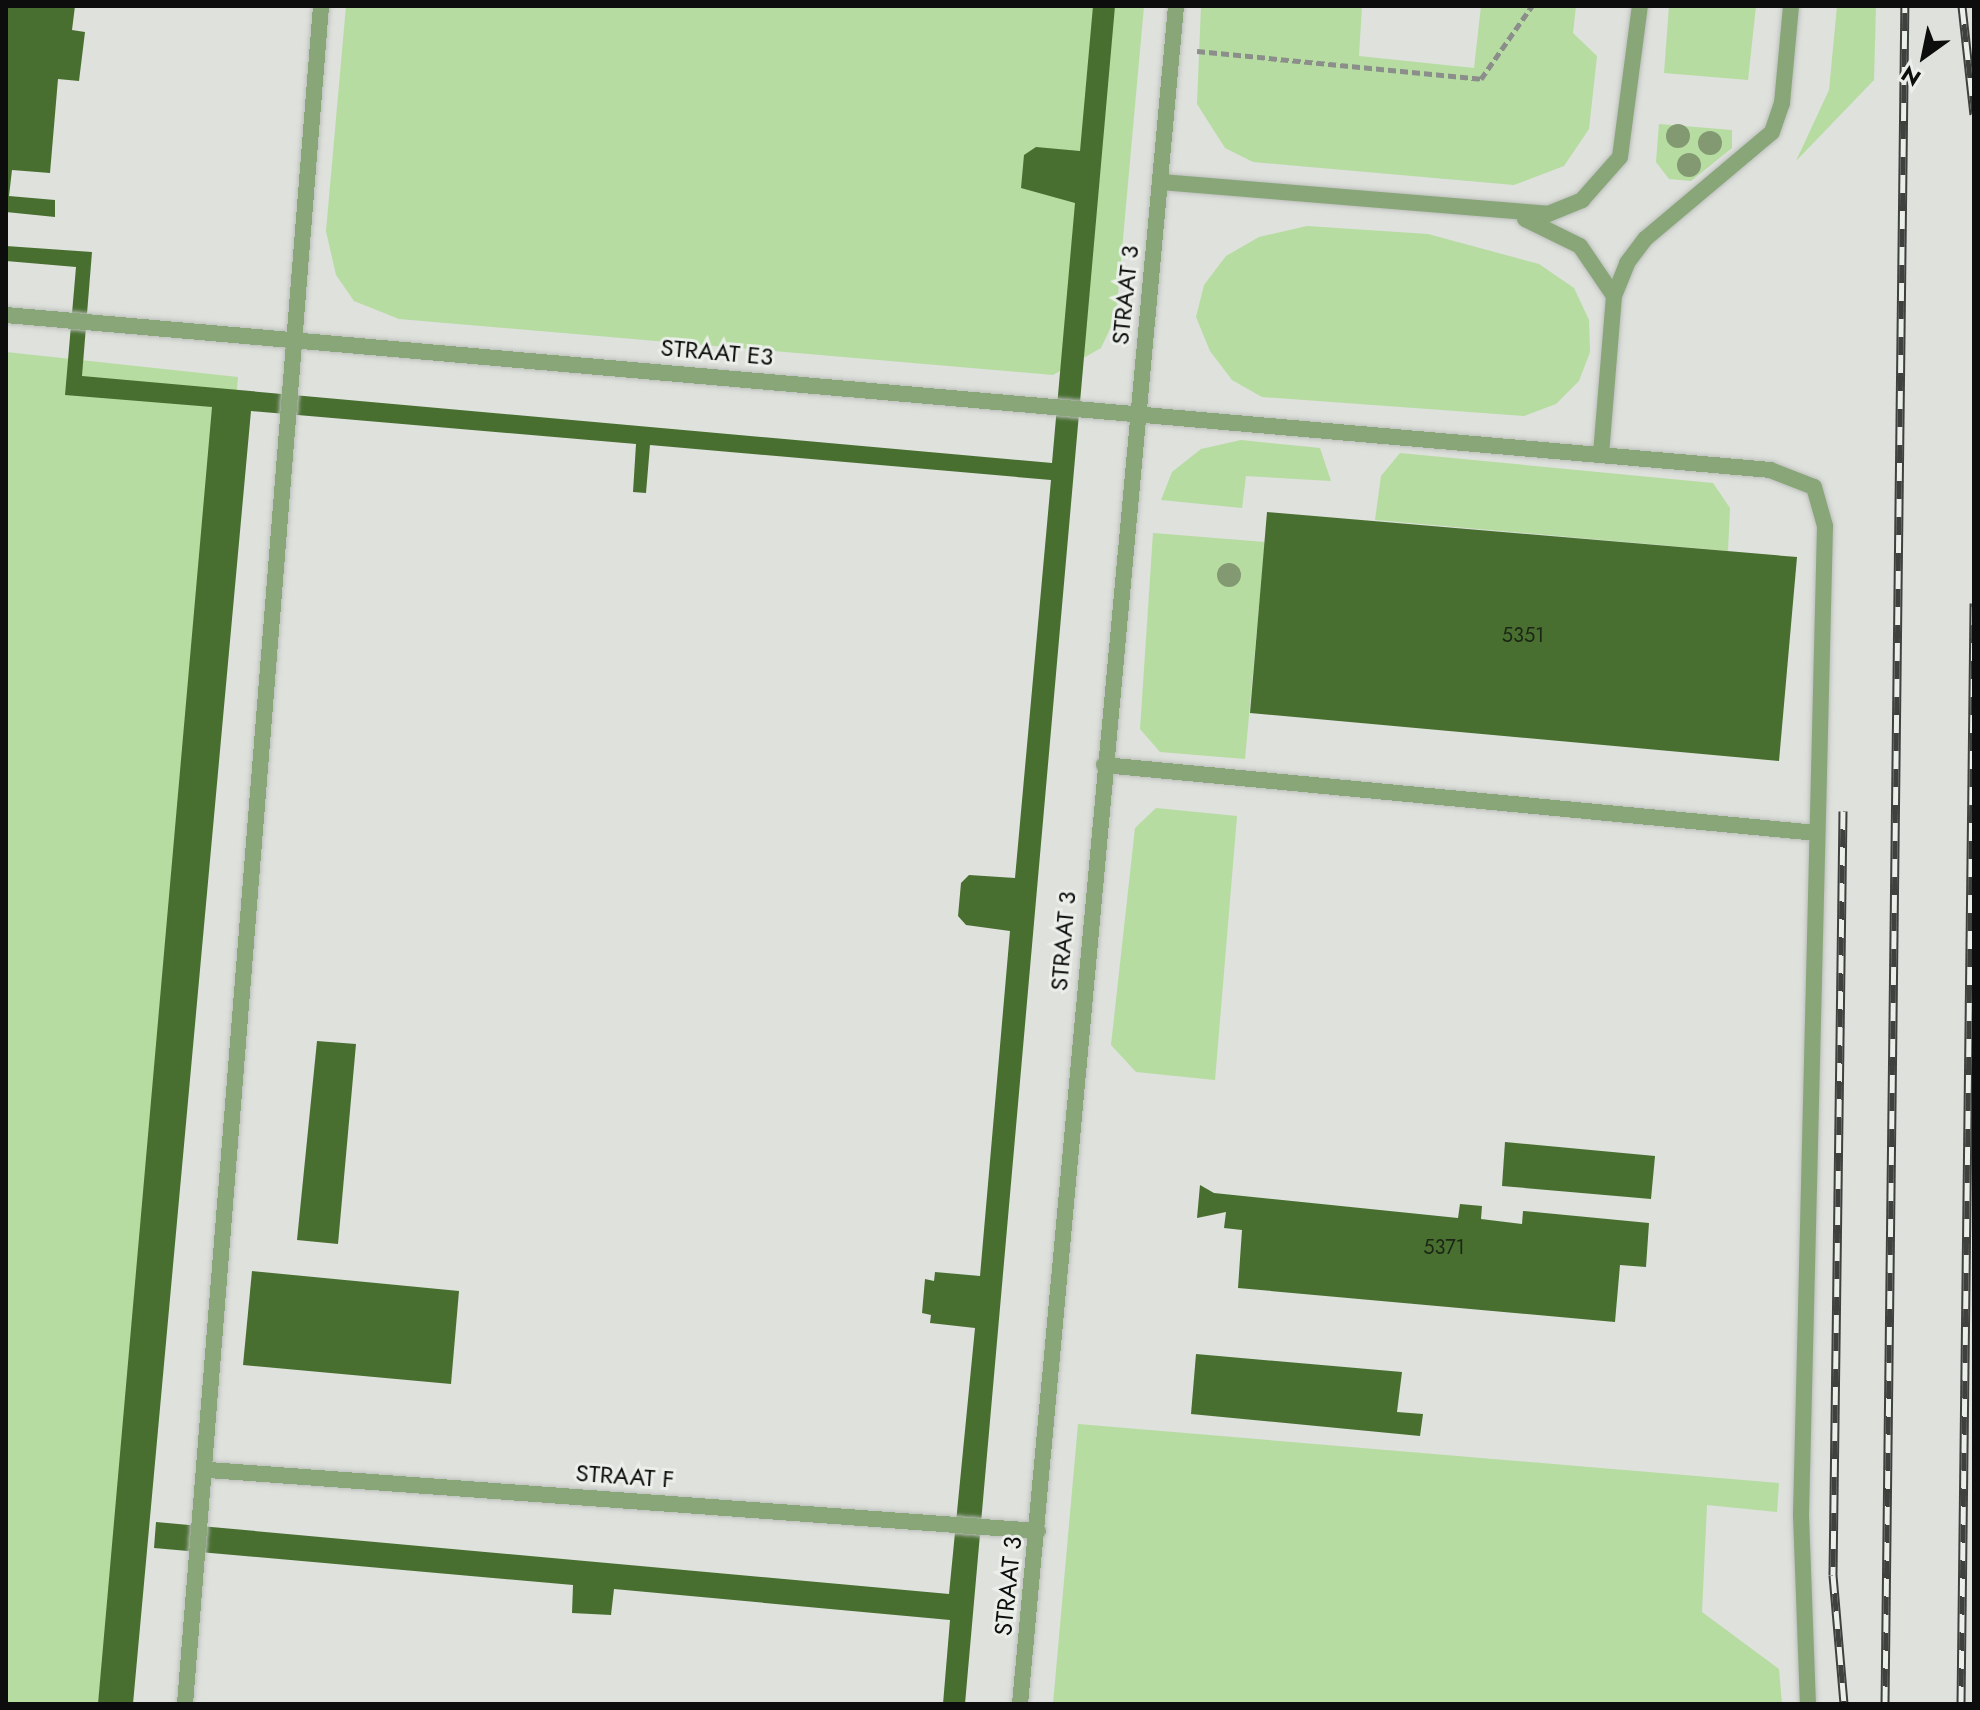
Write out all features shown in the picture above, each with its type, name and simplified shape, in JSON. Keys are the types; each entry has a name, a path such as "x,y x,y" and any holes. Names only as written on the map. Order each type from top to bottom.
{"lane":[{"path":"185,1704 209,1470 293,340 321,6"},
{"name":"STRAAT 3","path":"1020,1704 1176,6"},
{"path":"1520,217 1582,200 1620,157 1640,6"},
{"path":"1601,454 1614,296 1645,239 1772,132 1782,103 1791,6"},
{"path":"1161,182 1520,217 1580,246 1614,296"},
{"name":"STRAAT E3","path":"6,315 1137,411 1770,470 1814,487 1825,526 1817,833"},
{"path":"1104,765 1817,833 1801,1515 1808,1704"},
{"name":"STRAAT F","path":"209,1470 1038,1531"}],"path":[{"path":"1173,49 1481,79 1532,6"}],"green space":[{"path":"346,6 1144,6 1116,316 1101,348 1053,375 399,319 354,301 336,275 326,231"},
{"path":"1201,6 1362,6 1359,56 1474,68 1481,6 1576,6 1573,33 1597,56 1589,129 1564,166 1514,185 1253,162 1225,148 1197,104"},
{"path":"1669,6 1756,6 1748,80 1664,73"},
{"path":"1837,6 1876,6 1874,80 1796,161 1829,90"},
{"path":"1659,124 1732,130 1732,148 1691,181 1669,179 1656,162"},
{"path":"1307,226 1428,234 1539,264 1574,288 1589,320 1590,352 1579,381 1556,404 1524,416 1262,397 1232,380 1210,351 1196,317 1204,285 1226,256 1259,237"},
{"path":"6,352 238,377 120,1704 6,1704"},
{"path":"1241,440 1320,448 1331,481 1246,476 1242,508 1161,500 1172,472 1201,449"},
{"path":"1400,453 1713,483 1730,508 1728,551 1375,520 1381,476"},
{"path":"1153,533 1265,542 1245,759 1160,752 1140,729"},
{"path":"1156,808 1237,816 1215,1080 1136,1072 1111,1045 1135,828"},
{"path":"1078,1424 1779,1483 1777,1512 1707,1505 1702,1612 1779,1669 1782,1704 1053,1704"}],"building":[{"path":"6,6 75,6 72,30 85,32 79,81 58,79 50,173 12,170 9,196 55,200 55,217 6,212"},
{"path":"1093,6 1115,6 965,1704 943,1704 950,1620 614,1589 611,1615 572,1613 573,1585 154,1548 156,1522 949,1594 975,1328 930,1323 931,1315 922,1313 925,1279 934,1281 935,1272 980,1276 1010,931 966,925 958,916 961,883 969,875 1015,878 1051,480 650,445 646,493 633,492 636,444 251,411 133,1704 98,1704 212,407 65,395 76,267 6,261 6,246 92,252 82,376 1052,463 1075,203 1021,188 1024,155 1036,147 1080,151"},
{"path":"1267,512 1797,557 1779,761 1250,713"},
{"path":"317,1041 356,1044 338,1244 297,1240"},
{"path":"1505,1142 1655,1156 1651,1199 1502,1186"},
{"path":"1200,1185 1214,1193 1458,1218 1460,1204 1482,1206 1481,1219 1522,1224 1523,1211 1649,1223 1646,1267 1620,1265 1615,1322 1238,1288 1242,1230 1224,1228 1226,1212 1197,1218"},
{"path":"252,1271 459,1291 451,1384 243,1365"},
{"path":"1196,1354 1402,1372 1397,1412 1423,1414 1420,1436 1191,1414"}],"railway":[{"path":"1885,1704 1905,6"},
{"path":"1962,6 1974,114"},
{"path":"1961,1704 1974,603"},
{"path":"1843,811 1833,1575 1844,1704"}]}
